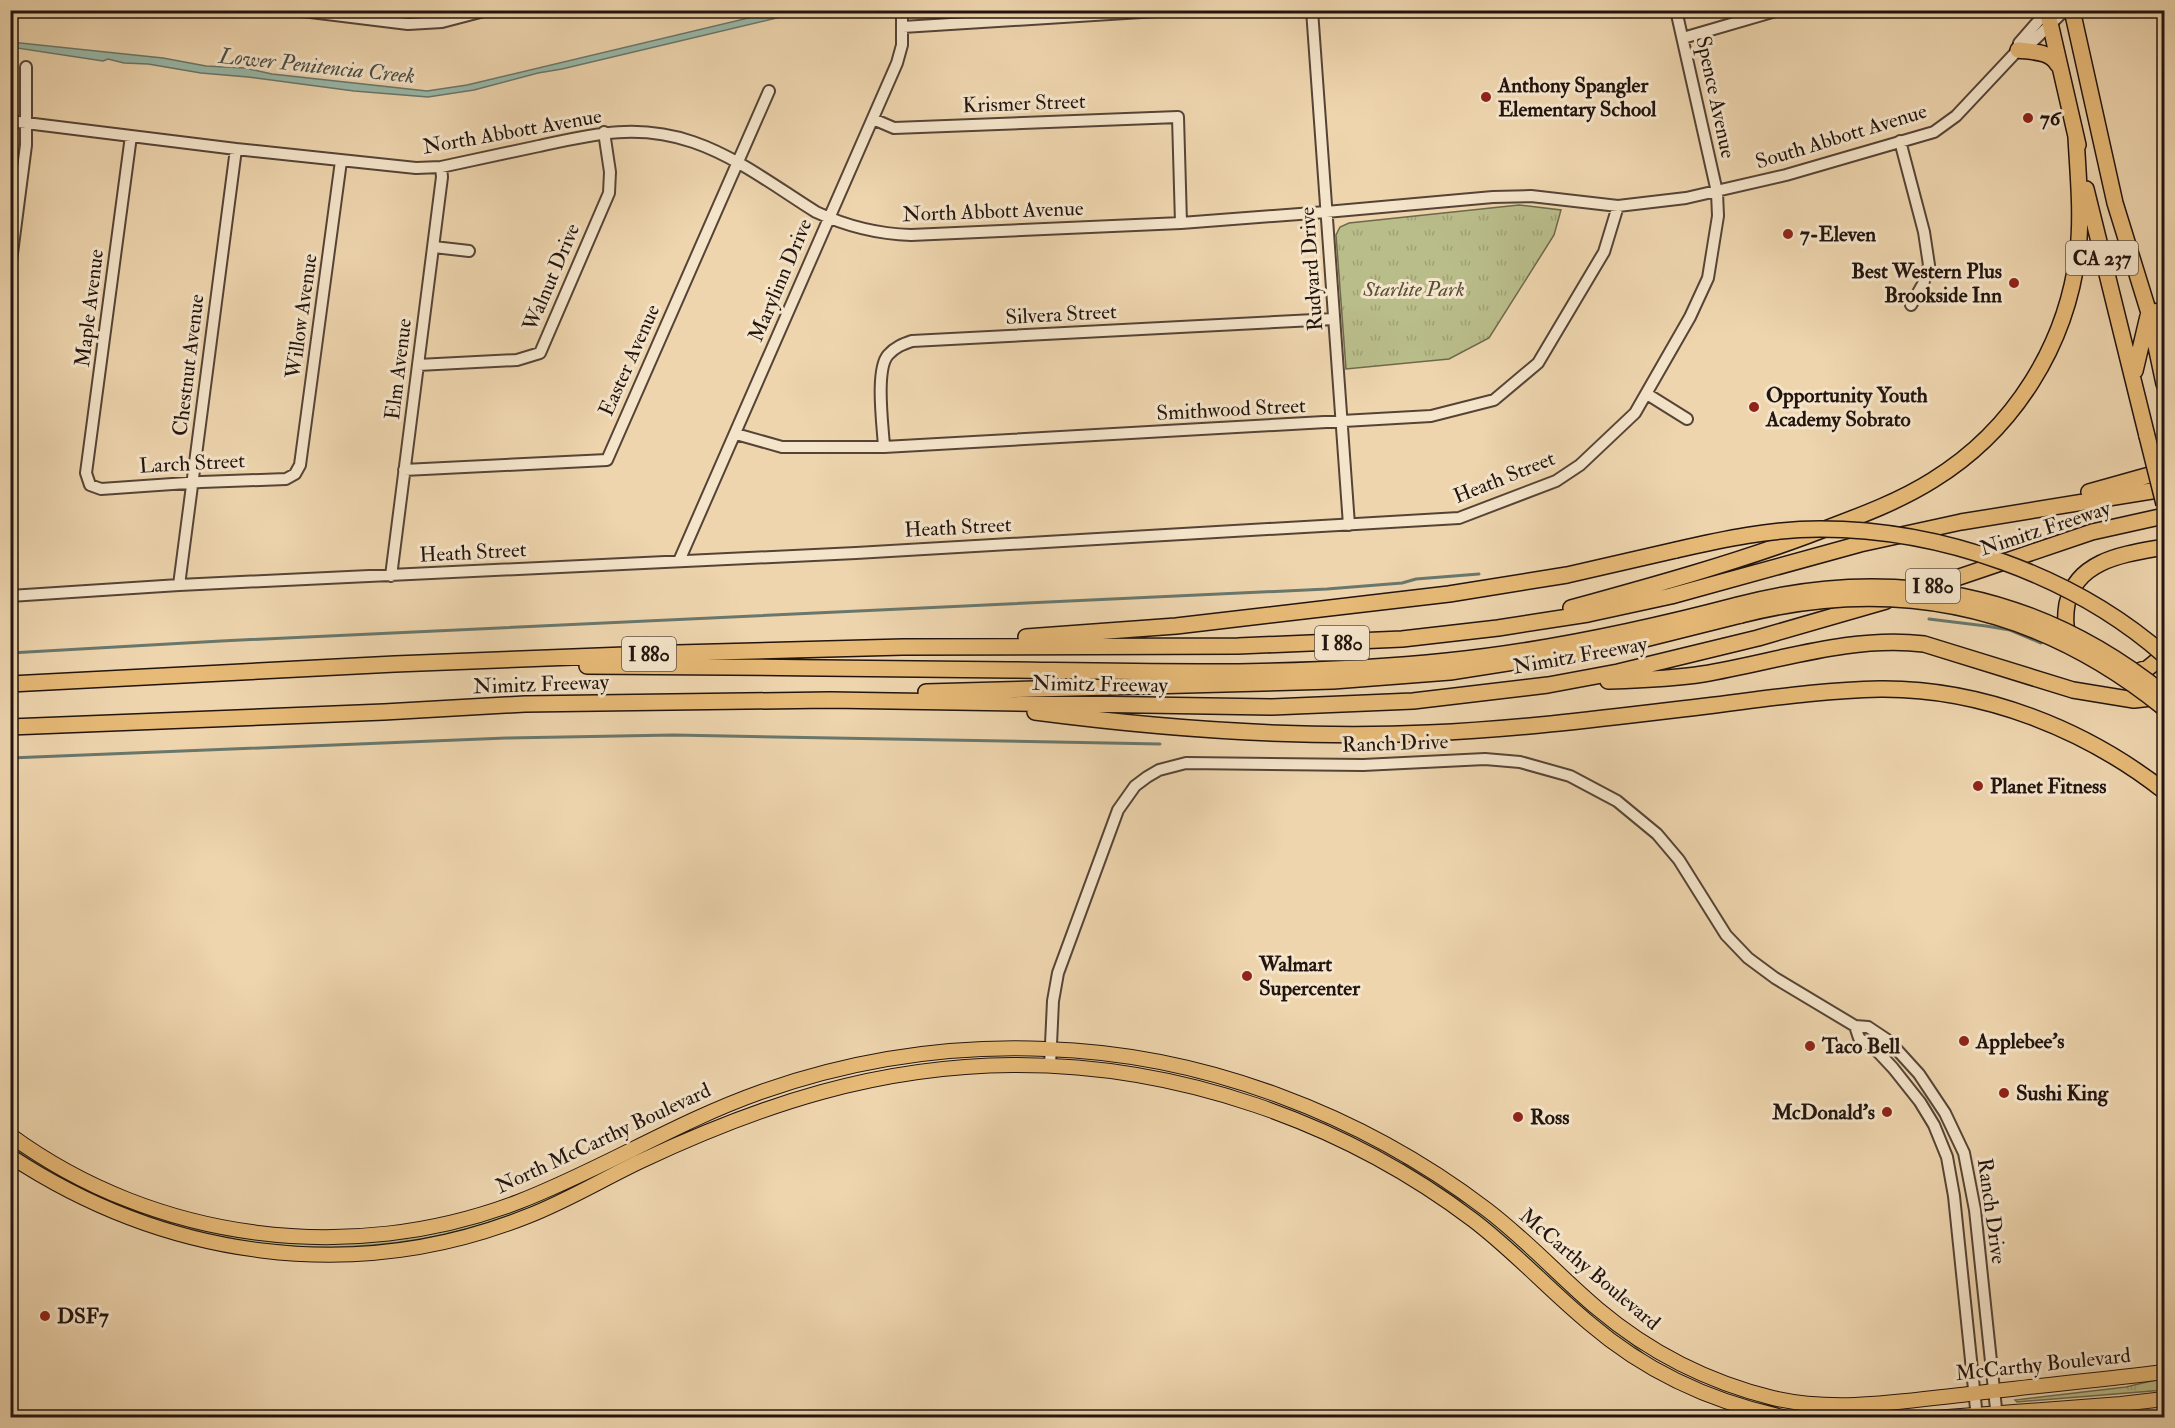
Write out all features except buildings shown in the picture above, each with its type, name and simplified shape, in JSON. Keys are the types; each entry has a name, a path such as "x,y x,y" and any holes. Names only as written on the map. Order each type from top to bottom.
{"highway":[{"name":"CA 237","path":"2072,10 2115,203 2149,313 2164,384"},
{"name":"CA 237","path":"2048,14 2101,255 2134,377 2164,504"},
{"path":"2018,50 2042,53 2055,59 2058,65"},
{"path":"1498,628 1753,556 1859,516 1899,498 1932,481 1962,461 1989,437 2016,407 2036,376 2054,341 2069,298 2078,251 2080,215 2076,137"},
{"path":"2134,377 2139,346 2149,313 2164,310"},
{"path":"2008,513 2164,471"},
{"name":"Nimitz Freeway","path":"10,684 677,652 903,647 1309,644 1402,639 1498,628 1588,614 1671,596 1860,544 2008,513 2164,489"},
{"name":"Nimitz Freeway","path":"10,727 525,704 830,700 1261,707 1413,701 1548,684 1630,669 1758,638 1936,586 2092,532 2164,516"},
{"path":"903,647 1176,626 1449,594 1567,575 1732,537 1809,530 1868,531 1908,537 1996,559 2039,576 2098,609 2164,655 2148,668 2129,675 2109,673 2091,666 2076,653 2067,635 2065,614 2069,596 2078,579 2091,567 2119,557 2164,547"},
{"path":"525,704 589,697 1005,691 1205,686 1392,677 1494,666 1587,651 1678,632 1780,594 1818,588 1862,586 1903,587 1985,601 2026,614 2066,631 2106,652 2164,695"},
{"path":"395,664 1193,672 1333,670 1449,661 1556,646 1740,610 1819,599 1862,597 1902,598 1983,612 2061,640 2101,662 2139,687 2164,708"},
{"path":"1548,684 1702,674 1852,645 1877,641 1901,641 1924,644 2094,694 2134,700 2164,695"},
{"path":"964,703 1090,719 1223,731 1396,734 1555,724 1802,695 1883,689 1925,692 1968,699 2007,709 2081,738 2147,777 2164,791"}],"main road":[{"name":"North McCarthy Boulevard","path":"10,1135 48,1160 101,1188 157,1211 187,1220 244,1232 279,1236 312,1238 383,1235 450,1223 520,1201 721,1107 815,1074 943,1051 1004,1048 1051,1049"},
{"name":"McCarthy Boulevard","path":"1051,1049 1131,1058 1208,1074 1275,1094 1361,1131 1438,1175 1486,1209 1599,1310 1645,1344 1670,1360 1721,1382 1771,1397 1812,1405 1832,1406 1898,1402 2164,1372"},
{"name":"North McCarthy Boulevard","path":"10,1156 65,1189 94,1203 152,1227 183,1236 234,1247 278,1253 312,1255 385,1252 454,1240 526,1217 560,1203 638,1162 727,1123 810,1094 872,1079 944,1068 1050,1066"},
{"name":"McCarthy Boulevard","path":"1050,1066 1110,1071 1203,1090 1270,1110 1354,1146 1413,1179 1476,1222 1521,1260 1588,1323 1636,1358 1662,1374 1715,1398 1788,1418"},
{"name":"McCarthy Boulevard","path":"1934,1418 1996,1415 2164,1398"}],"street":[{"path":"294,10 416,24 442,22 488,10"},
{"name":"Marylinn Drive","path":"679,561 897,63 903,27 902,10"},
{"path":"903,27 1010,15 1173,10"},
{"name":"Rudyard Drive","path":"1312,10 1349,525"},
{"name":"Spence Avenue","path":"1677,10 1717,192"},
{"path":"1683,38 1779,10"},
{"name":"South Abbott Avenue","path":"1717,192 1786,175 1934,132 1956,116 2018,50 2026,48 2048,14 2065,10"},
{"path":"10,269 27,123 26,67"},
{"name":"Easter Avenue","path":"404,470 607,460 769,91"},
{"name":"Krismer Street","path":"873,119 894,128 1178,117 1181,223"},
{"name":"North Abbott Avenue","path":"10,121 236,149 416,168 441,167 604,132 636,131 692,142 737,163 828,218 872,231 911,235 1181,223 1493,197 1531,196 1618,206 1717,192"},
{"name":"Walnut Drive","path":"418,365 517,360 540,353 609,193 610,172 604,132"},
{"name":"Maple Avenue","path":"90,485 86,473 131,136"},
{"path":"1900,141 1928,250 1929,265 1923,284 1911,305"},
{"name":"Chestnut Avenue","path":"179,585 236,149"},
{"name":"Willow Avenue","path":"296,474 300,465 341,161"},
{"name":"Elm Avenue","path":"391,576 434,247 442,177 441,167"},
{"name":"Heath Street","path":"10,596 179,585 679,561 1459,518 1556,481 1580,465 1635,413 1690,317 1708,278 1718,216 1717,192"},
{"name":"Smithwood Street","path":"736,434 782,447 884,447 1431,416 1494,400 1538,363 1604,252 1618,206"},
{"path":"434,247 469,251"},
{"name":"Silvera Street","path":"884,447 881,374 886,356 898,346 912,341 1334,319"},
{"path":"1647,394 1687,419"},
{"name":"Larch Street","path":"90,485 101,489 285,479 296,474"},
{"name":"Ranch Drive","path":"1050,1066 1053,1001 1058,973 1118,810 1126,797 1147,777 1172,765 1199,763 1364,765 1485,759 1529,764 1570,776 1617,801 1657,834 1679,860 1726,935 1748,958 1775,978 1855,1026 1868,1027 1889,1041 1933,1092 1965,1154 1975,1210 1996,1415"},
{"name":"Ranch Drive","path":"1855,1026 1859,1038 1879,1053 1920,1102 1934,1125 1947,1156 1954,1196 1977,1416"}],"green space":[{"name":"Starlite Park","path":"1519,205 1561,210 1554,235 1489,338 1449,359 1346,369 1336,235 1340,227 1349,223"},
{"path":"10,1145 46,1163 214,1229 426,1232 635,1152 548,1200 485,1224 434,1237 381,1244 328,1247 276,1245 223,1238 172,1225 122,1208 93,1195 51,1172"},
{"path":"1403,1163 1458,1199 1480,1210 1647,1357 1620,1340 1582,1309 1494,1228"},
{"path":"2164,1378 2164,1390 2017,1402 2015,1400 2126,1387"}],"shaded area":[{"path":"778,11 806,11 474,90 428,97 354,91 201,73 10,47 11,42 163,58 206,66 245,68 272,74 427,91 467,85"}],"waterway":[{"path":"10,653 1327,589 1479,574"},
{"path":"1929,619 2010,630 2041,643"},
{"path":"10,758 506,738 674,735 1160,744"}],"place":[{"name":"Anthony Spangler Elementary School","path":"1486,97"},
{"name":"76","path":"2028,118"},
{"name":"7-Eleven","path":"1788,234"},
{"name":"Best Western Plus Brookside Inn","path":"2014,283"},
{"name":"Opportunity Youth Academy Sobrato","path":"1754,407"},
{"name":"Planet Fitness","path":"1978,786"},
{"name":"Walmart Supercenter","path":"1247,976"},
{"name":"Applebee's","path":"1964,1041"},
{"name":"Taco Bell","path":"1810,1046"},
{"name":"Sushi King","path":"2004,1093"},
{"name":"McDonald's","path":"1887,1112"},
{"name":"Ross","path":"1518,1117"},
{"name":"DSF7","path":"45,1316"}],"water label":[{"name":"Lower Penitencia Creek","path":"317,65"}]}
